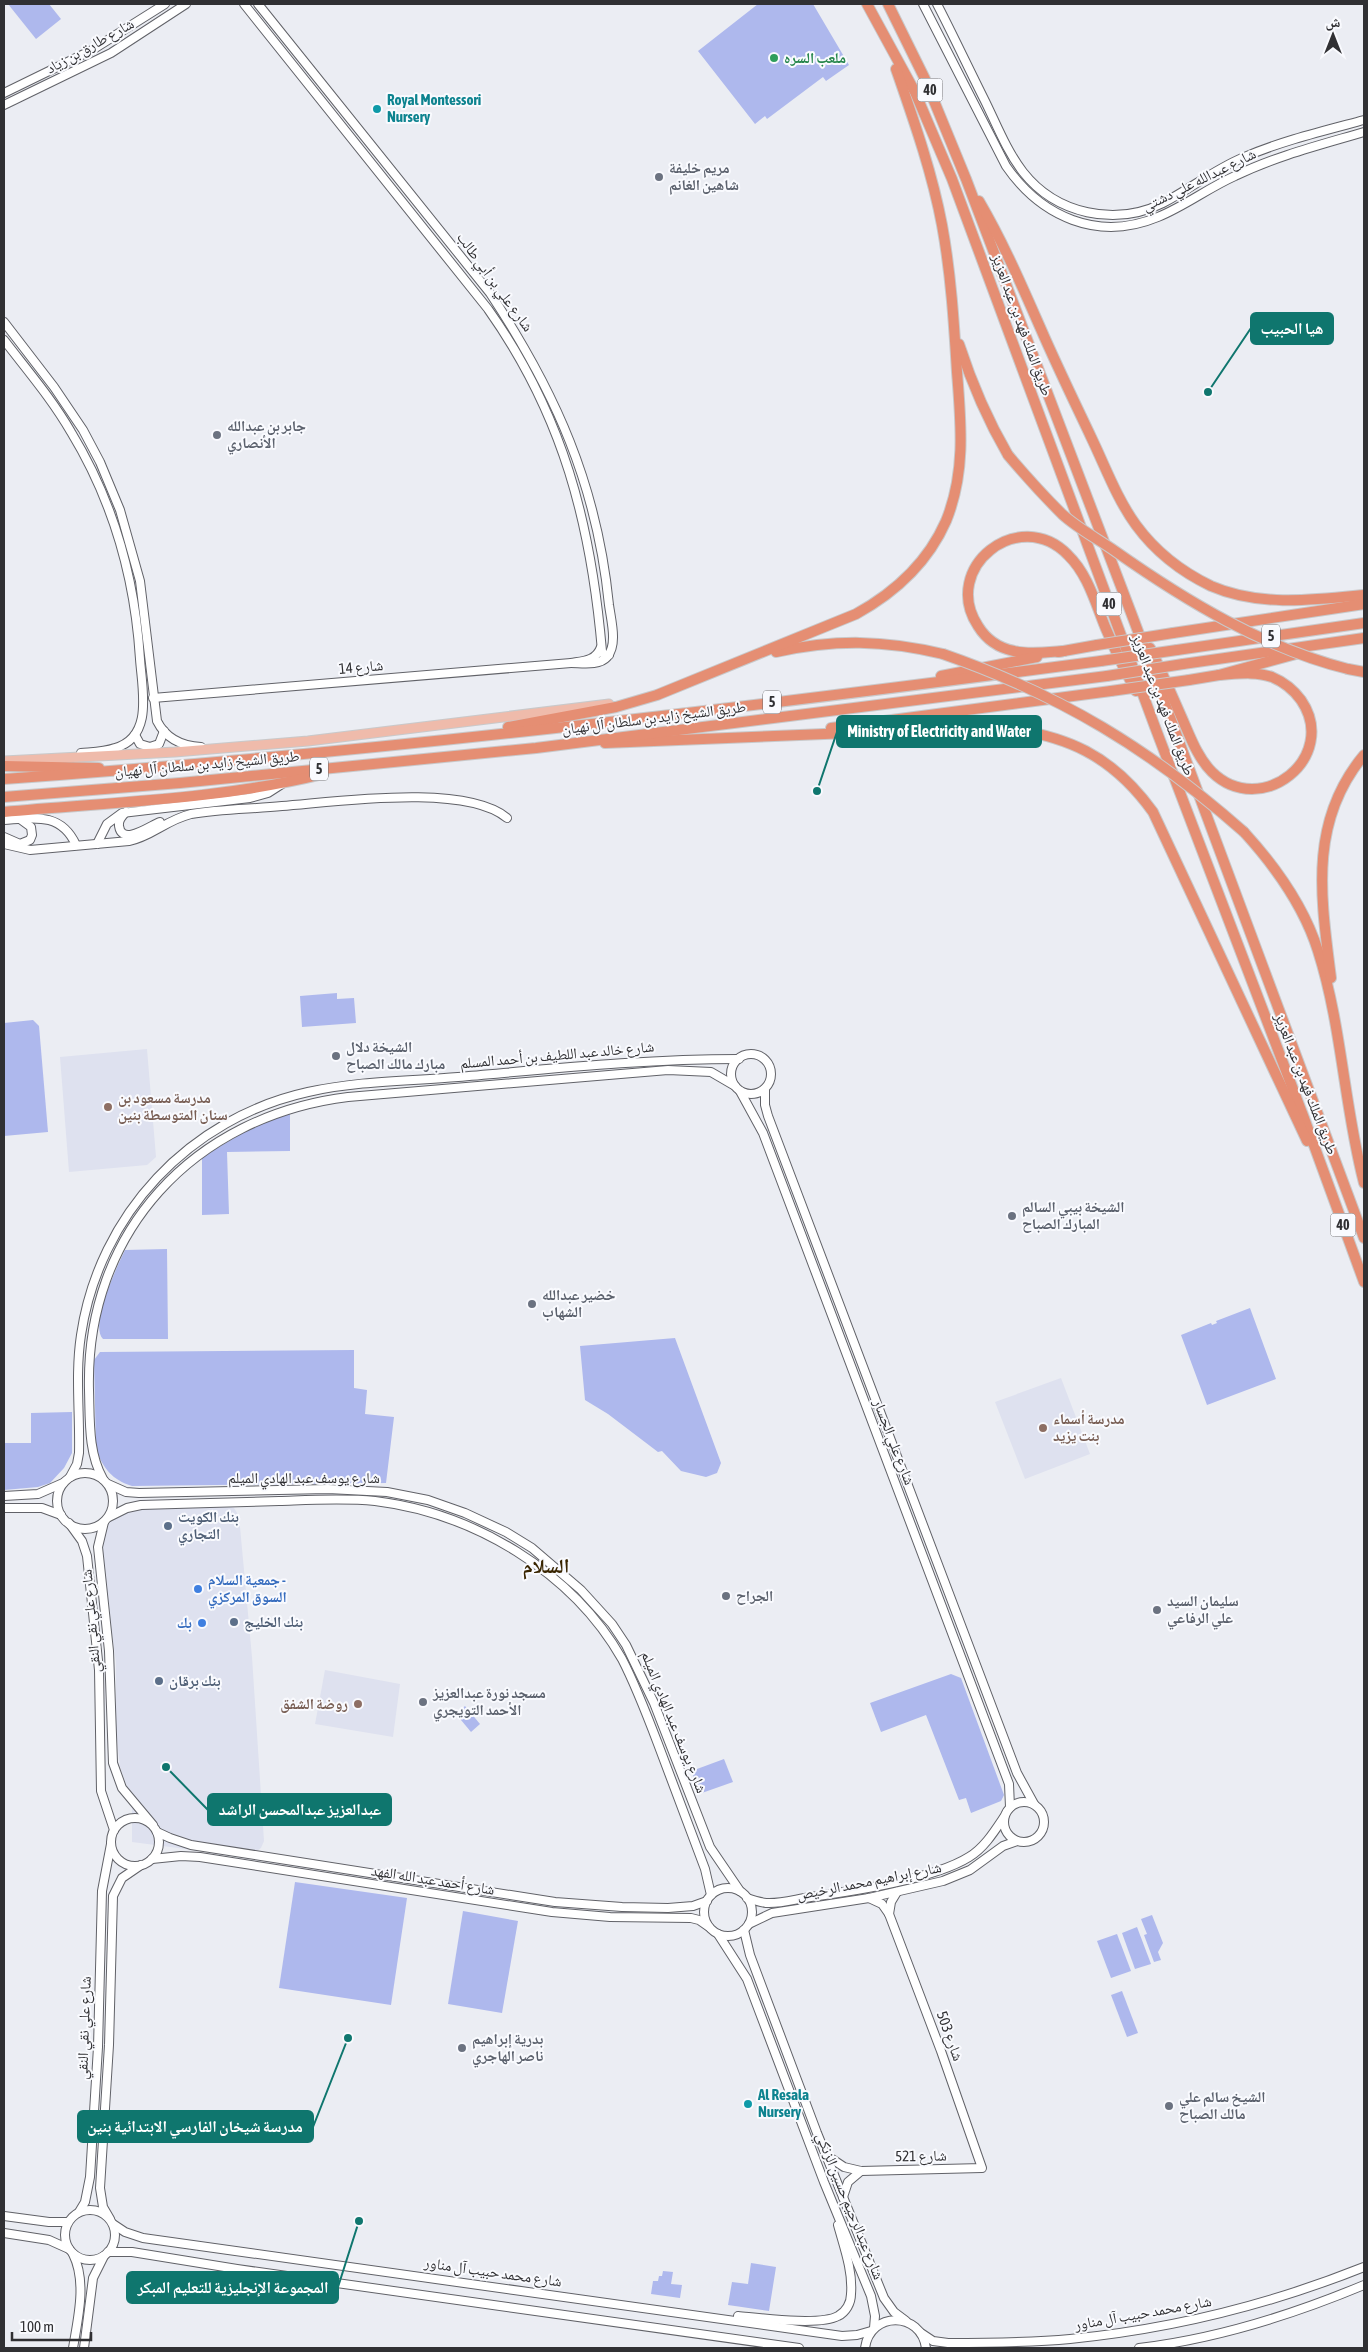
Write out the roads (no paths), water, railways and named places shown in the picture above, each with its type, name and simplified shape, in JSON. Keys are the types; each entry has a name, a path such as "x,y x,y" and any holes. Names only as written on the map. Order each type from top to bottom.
{"highway":[{"name":"طريق الملك فهد بن عبد العزيز","path":"867,4 915,92 952,179 1154,727 1364,1282"},
{"name":"طريق الملك فهد بن عبد العزيز","path":"888,4 925,78 966,179 1133,618 1364,1238"},
{"path":"888,44 927,162 942,225 959,344 971,382 989,423 1008,455 1063,515 1188,600 1243,629 1297,653 1321,662 1364,672"},
{"path":"966,179 998,233 1051,353 1119,495 1135,524 1153,545 1188,574 1212,586 1238,595 1268,600 1364,595"},
{"path":"444,741 637,702 738,663 871,606 903,581 934,543 952,504 959,476 962,452 953,309"},
{"path":"1064,650 1026,653 1009,650 988,638 976,624 968,600 970,584 980,560 994,546 1012,538 1032,537 1056,545 1072,558 1084,578 1120,660 1154,727"},
{"path":"881,690 907,682 1064,650 1364,604"},
{"path":"1133,618 1161,671 1196,749 1213,774 1230,786 1247,790 1274,785 1290,776 1305,757 1311,734 1310,719 1296,693 1284,683 1271,677 1251,674 1219,675"},
{"name":"طريق الشيخ زايد بن سلطان آل نهيان","path":"4,779 127,771 444,741 881,690 1101,661 1364,623"},
{"path":"778,735 1189,680 1219,675 1310,650 1360,639"},
{"name":"طريق الشيخ زايد بن سلطان آل نهيان","path":"4,796 180,783 582,741 1106,676 1360,639"},
{"path":"738,663 806,646 840,642 901,645 943,654 1016,682 1086,716 1153,758 1184,781 1244,832 1281,878 1312,936 1328,986 1353,1135 1364,1183"},
{"path":"582,741 632,744 778,735 998,727 1033,731 1062,740 1106,763 1140,794 1166,836 1296,1122 1322,1168"},
{"path":"1342,1066 1321,898 1321,866 1323,847 1332,813 1346,780 1364,755"},
{"path":"4,766 74,766 127,771"},
{"name":"5","path":"4,812 182,798 283,783 353,766"}],"main road":[{"path":"4,761 100,757 223,748 369,734 637,702"}],"street":[{"name":"شارع طارق بن زياد","path":"4,93 57,68 134,25 165,4"},
{"name":"شارع طارق بن زياد","path":"4,105 124,45 186,4"},
{"name":"شارع علي بن أبي طالب","path":"244,4 488,309 517,353 557,437 582,516 598,605 601,647"},
{"name":"شارع علي بن أبي طالب","path":"258,4 490,293 524,346 568,433 594,515 609,604 612,643 609,654"},
{"name":"شارع عبدالله علي دشتي","path":"923,4 1000,156 1016,181 1041,204 1069,219 1084,224 1109,226 1142,222 1181,206 1225,180 1270,160 1364,132"},
{"path":"928,4 936,17 941,17 942,14"},
{"name":"شارع عبدالله علي دشتي","path":"937,4 998,129 1019,166 1040,189 1066,206 1101,214 1133,213 1153,207 1221,168 1262,150 1364,120"},
{"path":"134,25 132,32 135,35 140,35"},
{"path":"118,34 125,36 126,42 124,45"},
{"path":"957,70 970,85 992,130 996,132 998,129"},
{"path":"364,153 372,153 375,148"},
{"path":"1225,180 1220,179 1221,174 1249,160 1262,150"},
{"path":"374,166 376,161 383,159"},
{"path":"4,322 66,404 94,449 120,510 140,581 150,646 156,717 164,732 176,741 185,745 223,748"},
{"path":"4,340 49,398 90,466 116,529 132,592 139,646 142,722 135,735 125,744 116,748 44,758"},
{"path":"540,398 547,400 550,395"},
{"path":"557,437 561,432 568,433"},
{"path":"83,454 90,454 94,449"},
{"path":"90,466 93,463 100,462"},
{"path":"598,605 604,609 609,604"},
{"path":"601,647 603,654 609,654"},
{"name":"شارع 14","path":"571,662 592,658 597,655 601,647"},
{"name":"شارع 14","path":"153,698 571,662 599,662 609,654"},
{"path":"135,735 140,744 150,747 161,741 164,732"},
{"path":"97,844 110,820 127,812 160,810 250,798 268,793 283,783"},
{"path":"127,812 120,819 119,826 122,832 129,836 156,823 208,811 392,798 477,802 494,808 507,818"},
{"path":"4,820 36,818 53,821 67,831 76,845"},
{"path":"4,837 20,844 30,840 32,827 20,819"},
{"path":"4,844 30,850 139,839 174,819"},
{"path":"756,1055 766,1061 771,1073 770,1080 765,1089 750,1094 738,1088 732,1081 732,1069 739,1059 744,1056 756,1055"},
{"path":"691,1070 693,1066 692,1059"},
{"name":"شارع خالد عبد اللطيف بن أحمد المسلم","path":"67,1480 78,1458 80,1338 95,1279 109,1244 127,1213 148,1186 172,1162 217,1128 249,1111 287,1097 324,1089 618,1063 692,1059 739,1059"},
{"name":"شارع خالد عبد اللطيف بن أحمد المسلم","path":"106,1482 92,1451 90,1425 90,1359 96,1316 116,1258 140,1216 181,1169 220,1139 263,1118 308,1104 348,1097 655,1071 691,1070 716,1074 738,1088"},
{"path":"505,1084 504,1078 506,1073"},
{"path":"494,1074 496,1079 495,1085"},
{"name":"شارع علي الجسار","path":"738,1088 758,1122 1009,1784 1010,1807"},
{"name":"شارع علي الجسار","path":"765,1089 766,1110 858,1356 1020,1782 1034,1804"},
{"path":"220,1139 231,1129 249,1118 249,1111"},
{"path":"774,1164 779,1160 785,1160"},
{"path":"140,1216 136,1212 137,1208 172,1162"},
{"path":"844,1349 850,1350 855,1346"},
{"path":"848,1359 858,1356"},
{"path":"79,1424 84,1426 90,1425"},
{"path":"7,1496 38,1494 67,1480 83,1473 90,1473 106,1482 112,1490 114,1504 106,1519 87,1529 69,1524 61,1515 57,1502 61,1488 67,1480"},
{"name":"شارع يوسف عبد الهادي الميلم","path":"106,1482 120,1490 139,1493 365,1490 428,1500 485,1522 539,1554 586,1594 632,1654 654,1703 710,1847 740,1891"},
{"path":"363,1500 366,1496 365,1490"},
{"path":"372,1501 374,1495 378,1493 428,1500"},
{"path":"6,1508 12,1502 7,1496"},
{"name":"شارع يوسف عبد الهادي الميلم","path":"106,1519 127,1508 141,1505 363,1500 404,1506 445,1518 483,1533 509,1547 543,1570 572,1596 600,1626 622,1659 646,1713 705,1869 709,1898"},
{"path":"6,1508 42,1508 61,1515"},
{"name":"شارع علي نقي النقي","path":"106,1519 98,1542 110,1652 115,1770 126,1793 155,1828"},
{"name":"شارع علي نقي النقي","path":"69,1524 85,1548 90,1578 99,1670 101,1791 114,1830"},
{"path":"90,1578 95,1575 102,1578"},
{"path":"936,1592 947,1589"},
{"path":"945,1616 949,1612 955,1612"},
{"path":"616,1650 626,1645"},
{"path":"622,1659 632,1654"},
{"path":"1022,1802 1034,1804 1043,1817 1041,1831 1028,1841 1017,1840 1008,1834 1003,1823 1004,1817 1010,1807 1022,1802"},
{"name":"شارع إبراهيم محمد الرخيص","path":"747,1898 766,1903 784,1901 854,1890 936,1871 961,1862 973,1854 987,1840 1004,1817"},
{"path":"139,1818 155,1828 159,1846 152,1859 141,1865 134,1866 121,1862 116,1857 110,1844 114,1830 124,1820 139,1818"},
{"name":"شارع أحمد عبد الله الفهد","path":"155,1828 184,1843 525,1898 622,1908 677,1908 709,1898"},
{"name":"شارع إبراهيم محمد الرخيص","path":"746,1927 772,1913 869,1898 960,1875 979,1865 1003,1846 1017,1840"},
{"name":"شارع علي نقي النقي","path":"79,2212 85,2202 90,2177 98,2047 103,1882 110,1844"},
{"name":"شارع أحمد عبد الله الفهد","path":"152,1859 181,1856 200,1857 396,1889 569,1914 695,1919 709,1927"},
{"name":"شارع علي نقي النقي","path":"111,2222 103,2207 100,2188 109,2045 113,1896 116,1886 122,1878 141,1865"},
{"path":"386,1887 389,1882 388,1876"},
{"path":"396,1889 395,1883 398,1878"},
{"path":"727,1888 740,1891 747,1898 752,1911 746,1927 728,1936 718,1934 709,1927 704,1911 709,1898 718,1890 727,1888"},
{"path":"889,1914 891,1902 897,1892"},
{"name":"شارع 503","path":"869,1898 882,1904 889,1914 941,2051 982,2168"},
{"name":"شارع عبدالرحيم حسين الزنكي","path":"746,1927 748,1949 826,2155 884,2298 894,2312 921,2333"},
{"name":"شارع عبدالرحيم حسين الزنكي","path":"718,1934 743,1970 831,2199 871,2296 875,2316 873,2330"},
{"path":"758,2008 769,2004"},
{"name":"شارع 521","path":"826,2155 844,2167 860,2171 982,2168"},
{"path":"843,2197 848,2182 860,2171"},
{"path":"701,2315 823,2321 842,2314 849,2303 852,2286 831,2199"},
{"path":"72,2348 80,2279 79,2266 65,2237 68,2222 79,2212 89,2210 97,2211 111,2222 115,2237 93,2278 84,2348"},
{"path":"4,2216 50,2222 68,2222"},
{"name":"شارع محمد حبيب آل مناور","path":"111,2222 125,2232 143,2238 842,2336 862,2334 873,2330 887,2321 906,2321"},
{"path":"4,2233 49,2240 81,2258 90,2260 106,2254 132,2252 236,2269 799,2348"},
{"name":"شارع محمد حبيب آل مناور","path":"921,2333 933,2341 948,2343 1052,2340 1128,2332 1203,2318 1254,2305 1324,2283 1364,2267"},
{"path":"1139,2348 1206,2336 1252,2324 1306,2308 1364,2285"},
{"path":"865,2348 873,2330"},
{"path":"921,2333 926,2348"}],"place":[{"name":"ملعب السره","path":"774,58"},
{"name":"Royal Montessori Nursery","path":"377,109"},
{"name":"مريم خليفة شاهين الغانم","path":"659,177"},
{"name":"هيا الحبيب","path":"1208,392"},
{"name":"جابر بن عبدالله الأنصاري","path":"217,435"},
{"name":"Ministry of Electricity and Water","path":"817,791"},
{"name":"الشيخة دلال مبارك مالك الصباح","path":"336,1056"},
{"name":"مدرسة مسعود بن سنان المتوسطة بنين","path":"108,1107"},
{"name":"الشيخة بيبي السالم المبارك الصباح","path":"1012,1216"},
{"name":"خضير عبدالله الشهاب","path":"532,1304"},
{"name":"مدرسة أسماء بنت يزيد","path":"1043,1428"},
{"name":"بنك الكويت التجاري","path":"168,1526"},
{"name":"جمعية السلام - السوق المركزي","path":"198,1589"},
{"name":"الجراح","path":"726,1596"},
{"name":"سليمان السيد علي الرفاعي","path":"1157,1610"},
{"name":"بنك الخليج","path":"234,1622"},
{"name":"بك","path":"202,1623"},
{"name":"بنك برقان","path":"159,1681"},
{"name":"مسجد نورة عبدالعزيز الأحمد التويجري","path":"423,1702"},
{"name":"روضة الشفق","path":"358,1704"},
{"name":"عبدالعزيز عبدالمحسن الراشد","path":"166,1767"},
{"name":"مدرسة شيخان الفارسي الابتدائية بنين","path":"348,2038"},
{"name":"بدرية إبراهيم ناصر الهاجري","path":"462,2048"},
{"name":"Al Resala Nursery","path":"748,2104"},
{"name":"الشيخ سالم علي مالك الصباح","path":"1169,2106"},
{"name":"المجموعة الإنجليزية للتعليم المبكر","path":"359,2221"}],"district":[{"name":"السلام","path":"546,1566"}]}
